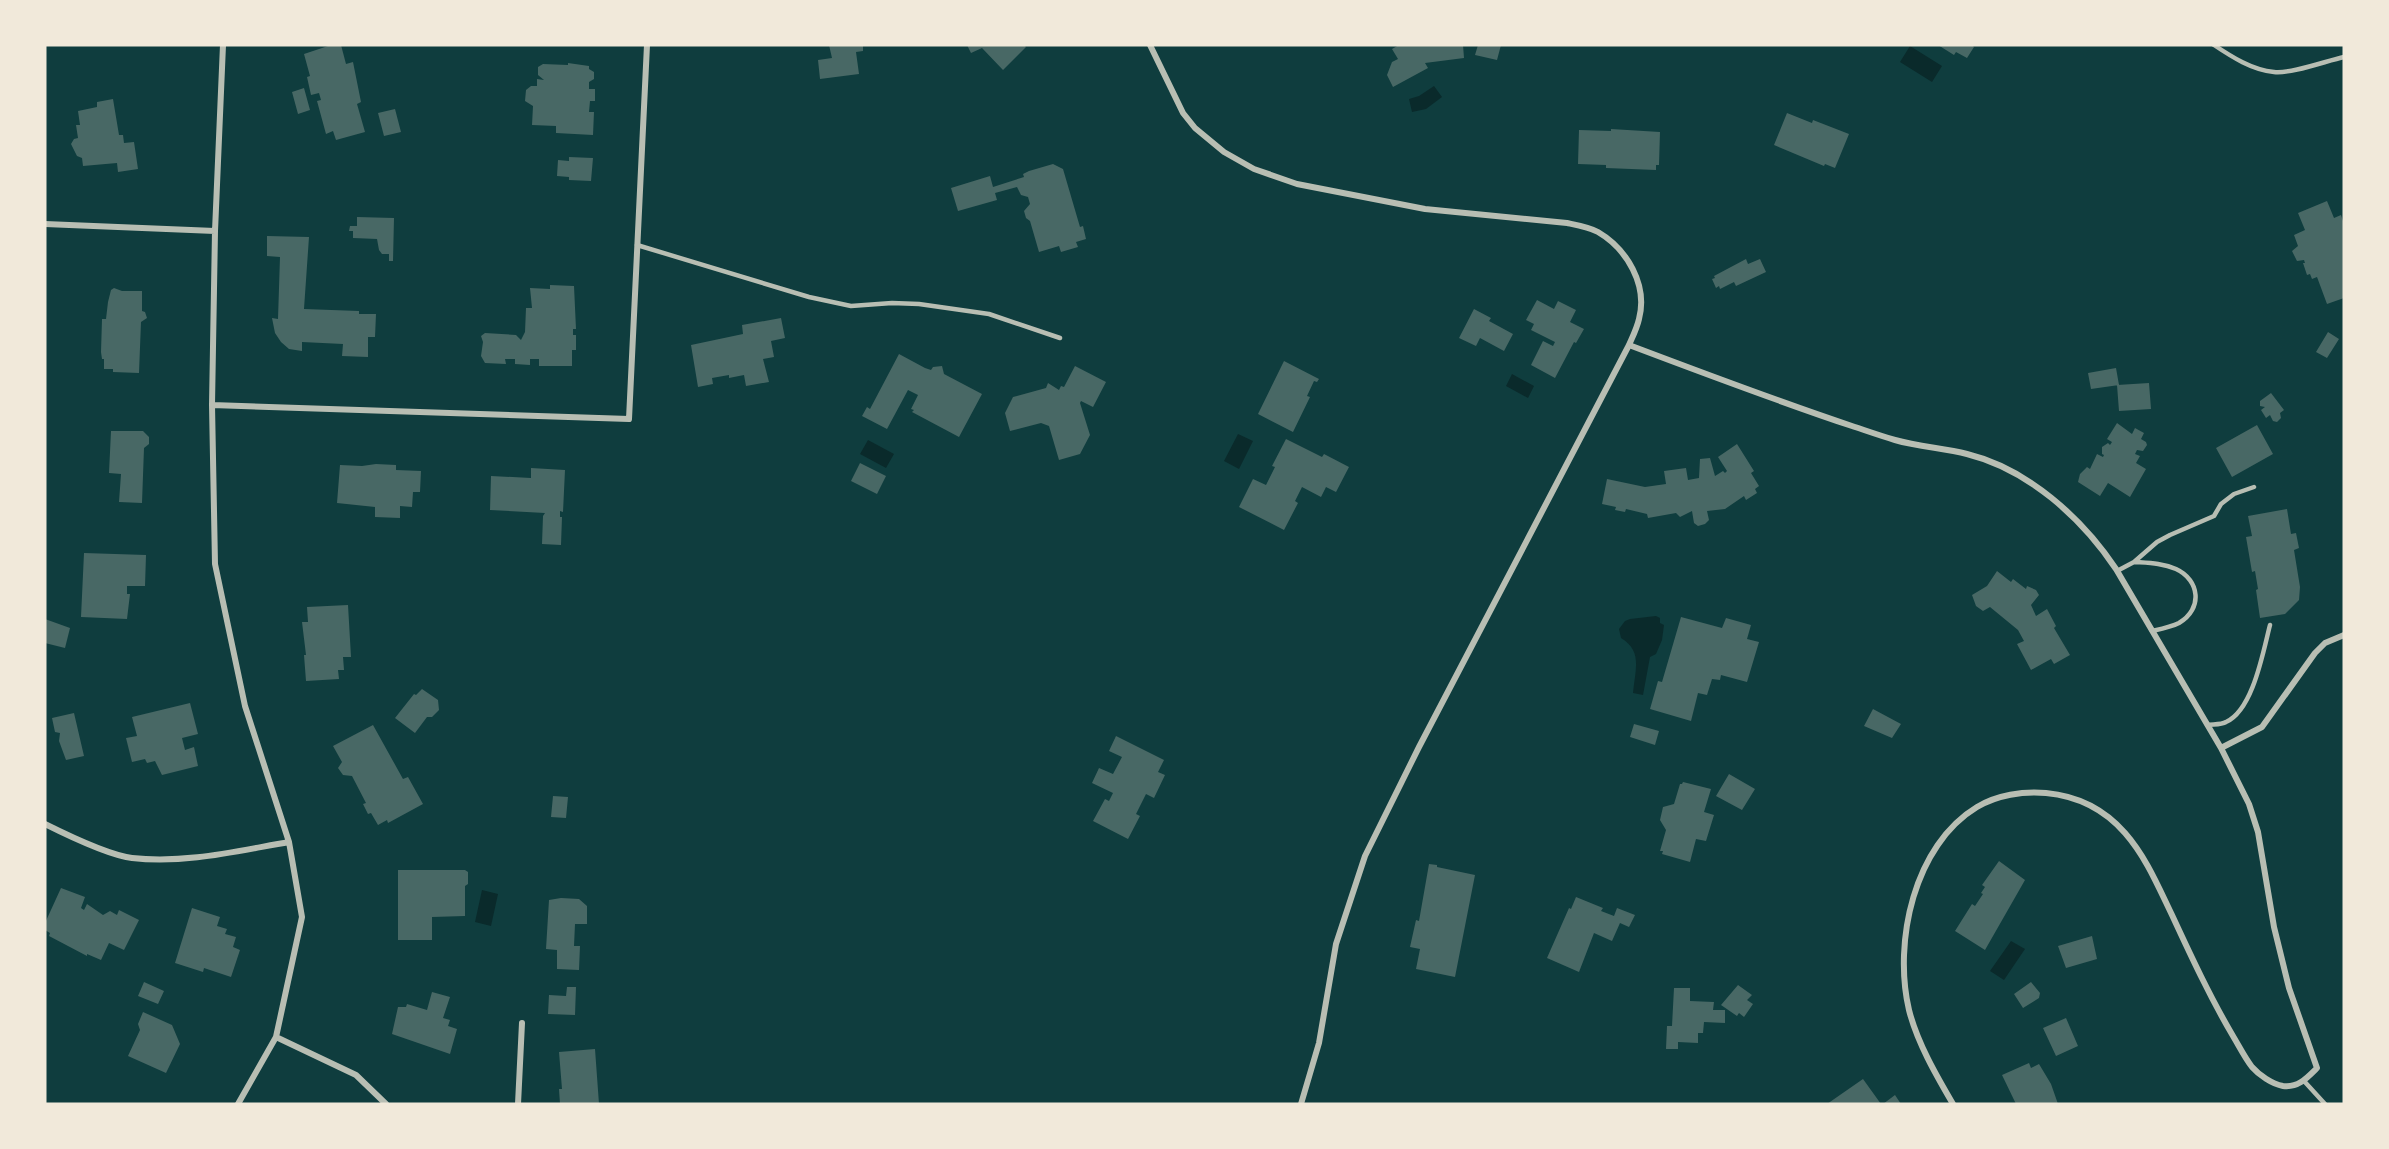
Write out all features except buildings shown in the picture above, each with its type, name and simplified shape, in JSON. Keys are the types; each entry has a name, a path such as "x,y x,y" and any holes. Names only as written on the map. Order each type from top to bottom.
{"street":[{"path":"223,45 215,231 212,405 215,564 245,706 289,842 302,917 276,1037 238,1104"},
{"path":"212,405 629,419 647,45"},
{"path":"1150,45 1189,121 1224,152 1254,169 1297,184 1425,209 1567,223 1596,231 1620,251 1637,279 1641,300 1640,318 1629,345 1419,747 1365,856 1336,944 1319,1043 1301,1104"},
{"path":"45,224 215,231"},
{"path":"1629,345 1772,399 1896,441 1968,454 1988,461 2013,473 2052,499 2099,543 2117,570 2221,748 2249,804 2258,832 2274,927 2289,988 2317,1068 2304,1081 2293,1086 2282,1086 2268,1080 2252,1067 2214,1005 2145,859 2125,833 2098,809 2082,801 2067,796 2030,792 1995,799 1979,806 1955,823 1929,857 1915,894 1904,949 1903,971 1909,1010 1916,1032 1953,1104"},
{"path":"2221,748 2262,727 2315,653 2325,643 2344,635"},
{"path":"45,824 75,838 130,858 189,860 289,842"},
{"path":"518,1104 522,1023"},
{"path":"276,1037 356,1075 386,1104"}],"lane":[{"path":"2214,45 2232,58 2253,67 2275,72 2344,57"},
{"path":"637,244 809,297 851,306 910,304 989,314 1060,338"},
{"path":"2117,570 2134,562 2157,542 2214,516 2221,504 2234,494 2254,487"},
{"path":"2134,562 2160,563 2176,569 2186,575 2195,588 2195,604 2191,613 2179,622 2152,631"},
{"path":"2207,725 2229,721 2240,710 2259,671 2270,625"},
{"path":"2304,1081 2325,1104"}],"water":[{"path":"1910,46 1942,66 1932,82 1900,62"},
{"path":"1434,86 1442,97 1426,109 1412,112 1409,99 1419,96"},
{"path":"1512,374 1534,386 1528,398 1506,386"},
{"path":"1238,434 1253,441 1239,469 1224,461"},
{"path":"868,440 894,454 886,468 860,454"},
{"path":"1656,616 1664,625 1662,640 1656,654 1650,657 1643,695 1633,693 1635,655 1628,643 1621,638 1619,629 1625,621 1630,619"},
{"path":"482,890 498,894 491,926 475,922"},
{"path":"2011,941 2025,949 2004,980 1990,971"}]}
